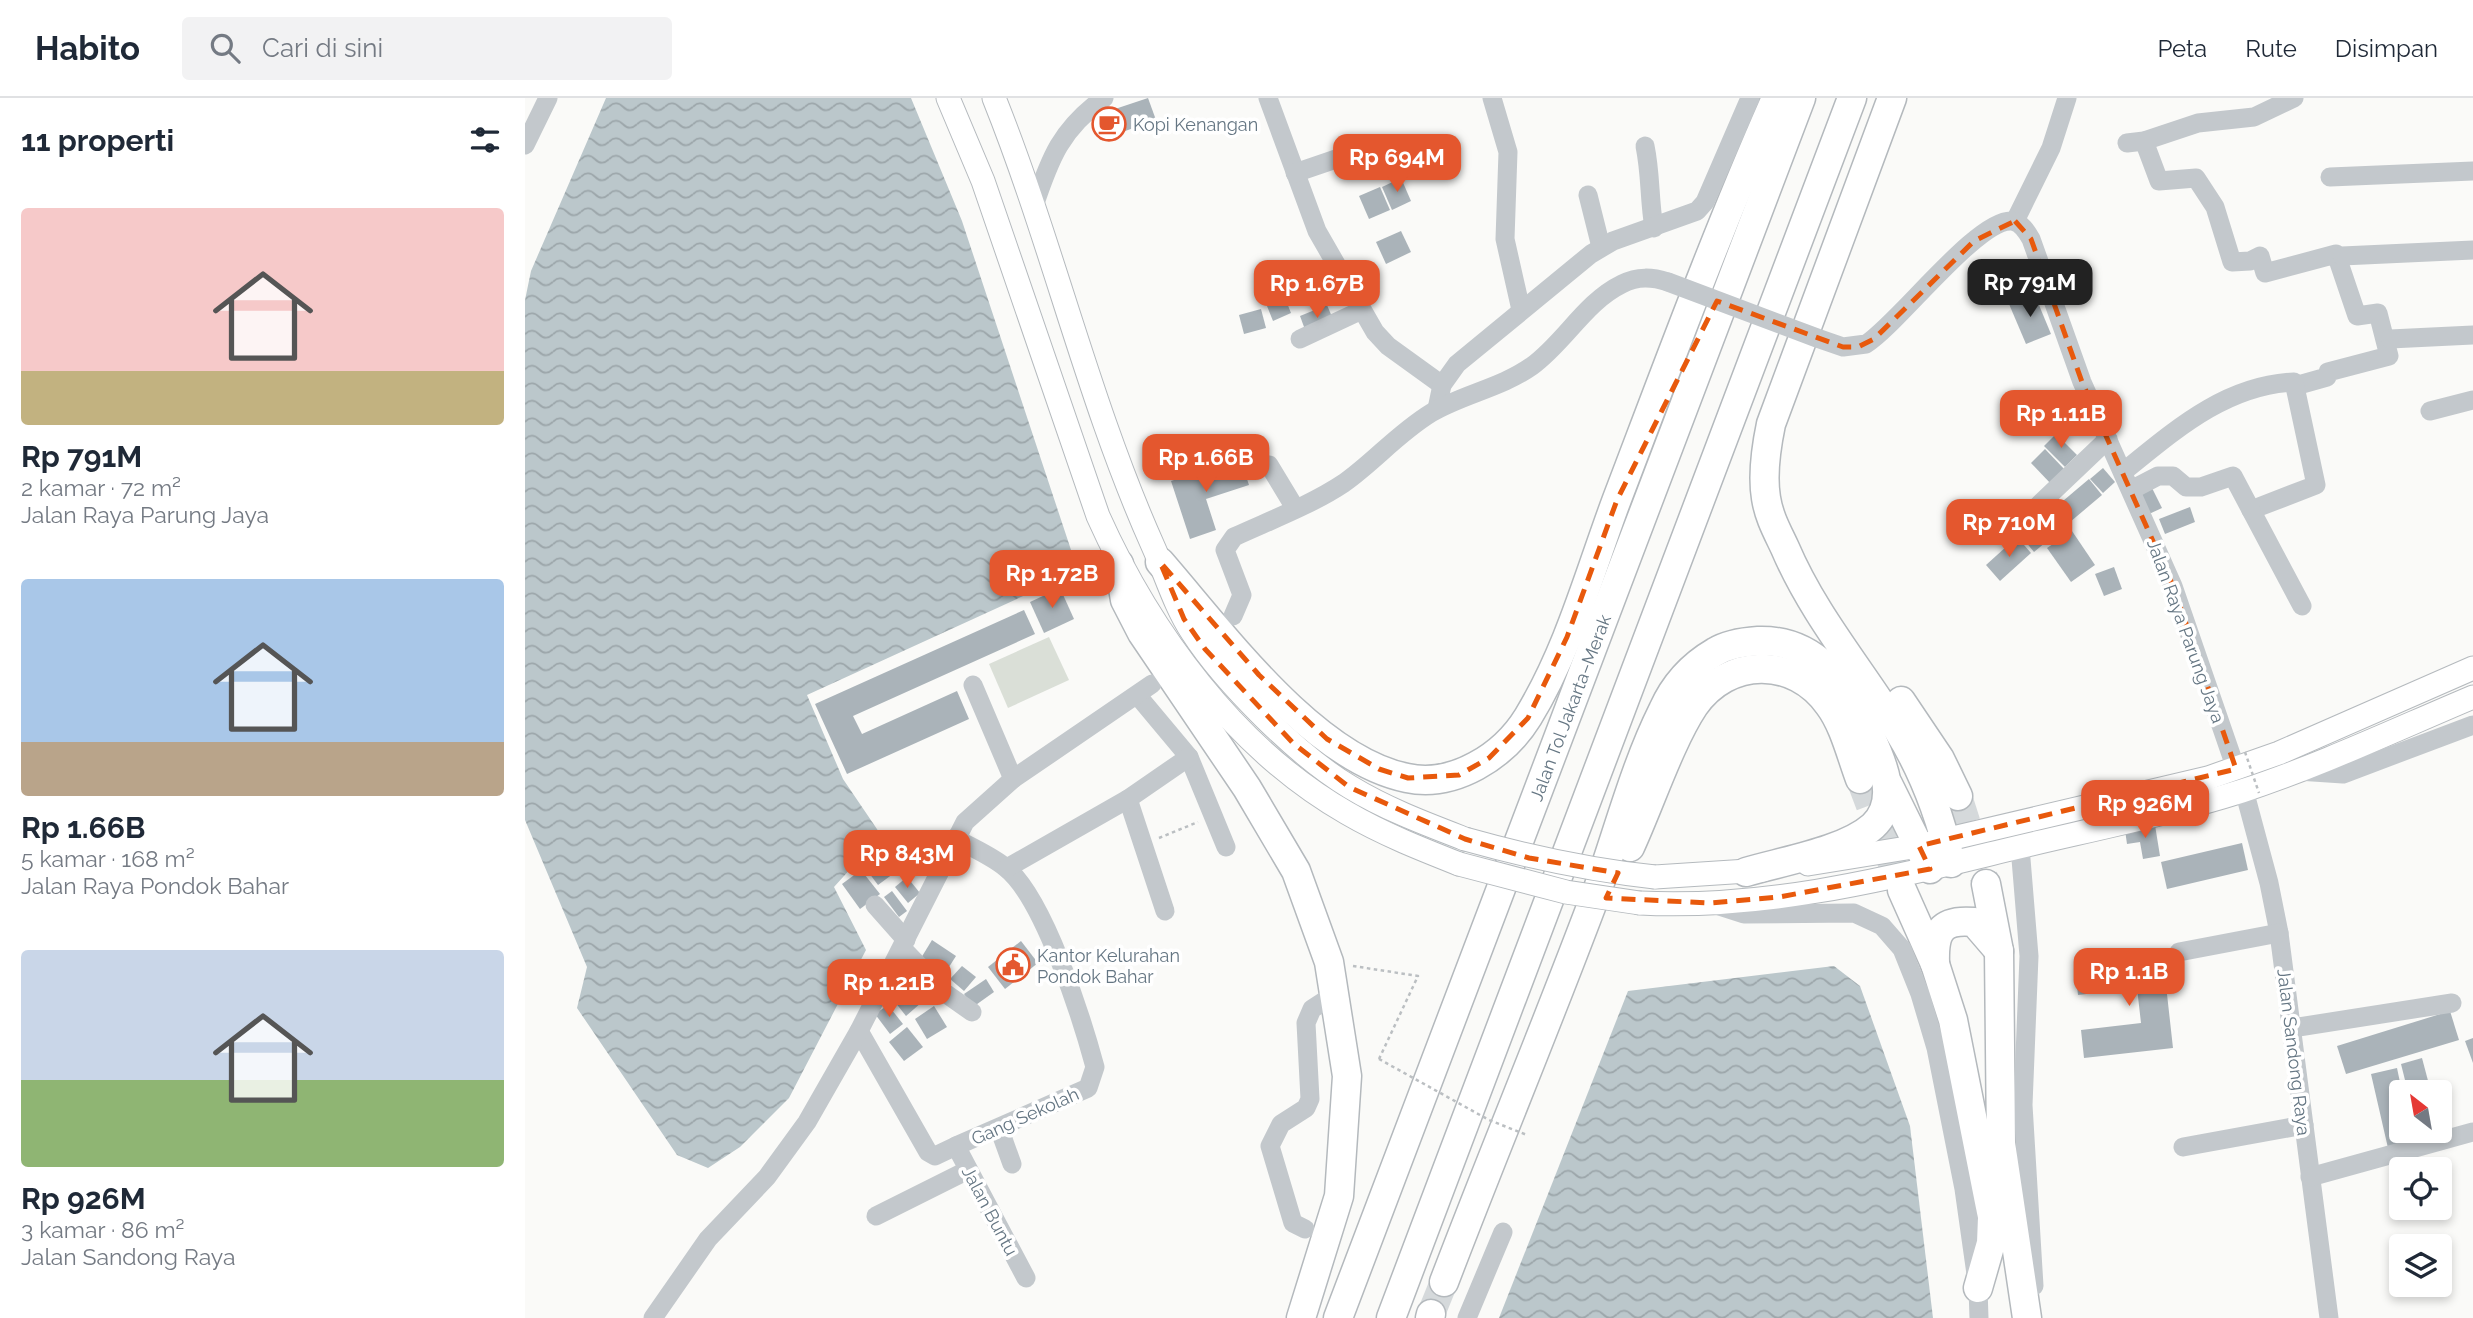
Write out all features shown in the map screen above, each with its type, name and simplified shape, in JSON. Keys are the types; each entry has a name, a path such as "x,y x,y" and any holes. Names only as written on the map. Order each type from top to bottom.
{"highway":[{"path":"1160,562 1259,675 1327,739 1379,769 1408,778 1459,775 1489,758 1528,718 1567,637 1616,500 1776,98"},
{"name":"Jalan Tol Jakarta–Merak","path":"1338,1318 1801,98"},
{"path":"1391,1318 1852,98"},
{"path":"1892,98 1771,424 1765,453 1765,496 1771,523 1784,546 1797,580 1898,730 1923,774 1936,854"},
{"path":"1616,500 1740,256"},
{"path":"1784,546 1813,570 1940,759 1958,796"},
{"path":"1119,564 1125,600 1142,633 1247,788 1296,871 1329,962 1346,1076 1339,1196 1301,1318"},
{"path":"1444,1282 1598,889 1662,711 1688,671 1723,647 1744,642 1787,644 1805,650 1836,674 1849,693 1871,738 1888,784 1936,854"},
{"path":"1532,1052 1688,717 1718,680 1749,668 1769,668 1801,679 1830,706 1860,779"},
{"path":"1746,872 1832,847 1865,832 1885,810 1888,784"},
{"path":"1986,884 1999,951 1999,1129 2027,1318"},
{"path":"1902,890 1935,964 1953,1020 1992,1217 1991,1243 1978,1288"},
{"path":"1935,964 1934,943 1940,930 1956,920 1974,922 1999,951"}],"main road":[{"path":"948,98 983,181 1079,466 1119,564 1191,669 1243,732 1269,756 1346,813 1396,839 1459,864 1566,892 1640,903 1710,903 1779,897 1936,854 2246,776 2296,771 2473,697"},
{"path":"994,98 1034,206 1115,452 1173,595 1194,635 1248,698 1293,743 1349,787 1406,816 1465,839 1529,858 1588,870 1655,877 1746,872 1863,857 1936,854 2020,846 2246,776 2473,668"}],"street":[{"path":"525,145 548,98"},
{"path":"1034,206 1049,160 1059,142 1074,124 1104,98"},
{"path":"1268,98 1317,231 1362,310 1381,340 1442,385"},
{"path":"1492,98 1508,152 1505,239 1521,310"},
{"path":"1437,410 1442,385 1457,364 1601,247 1696,211 1705,202 1750,98"},
{"path":"1233,616 1242,595 1226,556 1227,545 1234,537 1295,509 1344,482 1406,428 1437,410 1484,392 1530,367 1553,350 1593,305 1622,283 1638,278 1668,282 1843,347 1866,344 1962,251 2000,224 2015,221 2051,148 2067,98"},
{"path":"2294,98 2254,117 2198,123 2135,142 2159,181 2196,178 2215,207 2232,262 2250,261 2260,256 2265,273 2336,254 2357,316 2378,313 2389,356 2328,372 2327,377 2295,386"},
{"path":"1645,146 1651,179 1647,187 1654,228"},
{"path":"1295,173 1371,147"},
{"path":"2330,177 2473,171"},
{"path":"1588,195 1601,247"},
{"name":"Jalan Raya Parung Jaya","path":"2015,221 2031,239 2082,382 2173,586 2246,776"},
{"path":"2342,256 2473,250"},
{"path":"1300,340 1362,310"},
{"path":"2390,339 2473,335"},
{"path":"2123,472 2205,408 2267,383 2294,382 2316,485 2251,510"},
{"path":"2430,411 2473,400"},
{"path":"2023,520 2108,439"},
{"path":"1250,452 1257,464 1269,465 1295,509"},
{"path":"2131,490 2158,476 2173,476 2186,487 2201,487 2232,476 2302,606"},
{"path":"973,685 1013,779"},
{"path":"653,1318 708,1239 767,1177 799,1133 859,1031 955,838 977,808 1013,779 1145,690 1189,757 1226,847"},
{"path":"2296,771 2343,774 2473,725"},
{"path":"1007,868 1128,799 1189,757"},
{"name":"Jalan Sandong Raya","path":"2246,776 2279,933 2329,1318"},
{"path":"1128,799 1165,911"},
{"name":"Gang Sekolah","path":"955,838 1007,868 1027,892 1043,918 1095,1067 1088,1088 955,1146"},
{"path":"2020,846 2029,956 2023,1105 2036,1318"},
{"path":"1710,903 1744,914 1854,913 1882,926 1902,948 1920,994 1936,1048 1964,1189 1978,1288 1979,1318"},
{"path":"875,905 945,993 972,1012"},
{"path":"2179,952 2279,933"},
{"path":"1305,1229 1293,1223 1270,1146 1281,1125 1305,1108 1310,1099 1306,1023 1312,1009 1335,994"},
{"path":"2292,1028 2452,1003"},
{"name":"Jalan Buntu","path":"859,1031 929,1152 935,1156 955,1146 1026,1278"},
{"path":"2183,1147 2304,1125"},
{"path":"999,1128 1011,1164"},
{"path":"2310,1177 2473,1132"},
{"path":"876,1216 968,1170"},
{"path":"1467,1318 1503,1232"},
{"path":"665,1300 674,1318"}],"path":[{"path":"1143,845 1213,815"},
{"path":"1329,962 1418,976 1379,1059 1489,1120 1527,1135"}],"highlighted area":[{"path":"2015,221 2031,239 2082,382 2173,586 2236,769 1919,846 1930,869 1779,897 1710,903 1606,898 1618,873 1529,858 1465,839 1349,787 1293,743 1205,649 1184,619 1160,562 1259,675 1327,739 1379,769 1408,778 1459,775 1489,758 1528,718 1567,637 1617,500 1717,301 1843,347 1858,347 1874,339 1974,241"}],"shaded area":[{"path":"1049,637 1069,680 1008,708 989,664"}],"water":[{"path":"606,98 911,98 962,221 1078,571 807,695 843,779 881,835 834,887 866,950 789,1098 740,1147 708,1168 677,1155 577,1008 587,967 525,820 525,300 531,271"},
{"path":"1834,966 1860,986 1910,1126 1933,1318 1499,1318 1628,991"}],"building":[{"path":"1148,98 1156,120 1100,140 1091,117"},
{"path":"1401,178 1411,201 1392,210 1382,187"},
{"path":"1380,187 1390,210 1369,219 1359,196"},
{"path":"1401,231 1411,252 1386,264 1376,242"},
{"path":"1326,276 1335,291 1319,300 1310,285"},
{"path":"2034,293 2051,334 2026,344 2009,304"},
{"path":"1285,298 1291,313 1273,321 1267,306"},
{"path":"1327,305 1335,324 1307,335 1300,316"},
{"path":"1261,309 1266,328 1244,334 1239,315"},
{"path":"2056,434 2077,455 2065,467 2044,446"},
{"path":"2045,449 2066,471 2052,485 2031,463"},
{"path":"1240,458 1249,485 1206,499 1216,530 1190,539 1171,481"},
{"path":"2103,468 2115,482 2103,493 2090,479"},
{"path":"2089,479 2102,495 2070,522 2057,506"},
{"path":"2151,486 2162,508 2149,514 2138,492"},
{"path":"2055,507 2069,523 2034,552 2020,535"},
{"path":"2190,507 2195,522 2165,534 2159,519"},
{"path":"2072,531 2095,565 2071,582 2047,548"},
{"path":"2017,537 2031,553 2000,581 1986,565"},
{"path":"2114,567 2122,589 2104,596 2095,574"},
{"path":"1060,588 1074,619 1044,633 1030,602"},
{"path":"1024,610 1035,634 853,716 862,734 957,691 969,719 847,774 815,704"},
{"path":"2155,825 2160,856 2143,859 2140,842 2127,844 2125,830"},
{"path":"2242,843 2248,870 2167,889 2161,862"},
{"path":"887,849 901,868 878,885 863,865"},
{"path":"861,870 880,894 860,909 842,884"},
{"path":"907,877 920,893 908,903 895,887"},
{"path":"892,891 907,911 899,917 884,897"},
{"path":"932,940 956,956 942,978 918,963"},
{"name":"Kantor Kelurahan Pondok Bahar","path":"1021,941 1038,963 1005,989 988,967"},
{"path":"2163,958 2173,1048 2084,1058 2081,1030 2141,1023 2137,988 2078,995 2075,968"},
{"path":"962,966 976,977 964,991 950,979"},
{"path":"914,978 929,996 906,1016 891,997"},
{"path":"986,979 994,992 973,1007 964,994"},
{"path":"888,1005 903,1024 890,1034 875,1014"},
{"path":"934,1006 947,1027 927,1039 915,1019"},
{"path":"2450,1011 2459,1040 2346,1074 2337,1046"},
{"path":"907,1027 923,1047 904,1061 889,1042"},
{"path":"2473,1038 2473,1063 2465,1041"},
{"path":"2422,1058 2428,1080 2405,1080 2401,1064"},
{"path":"2397,1068 2400,1080 2389,1080 2389,1143 2410,1143 2388,1148 2371,1074"}],"tunnel":[{"path":"1860,779 1902,890"},
{"path":"1958,796 1986,884"},
{"path":"1431,1314 1444,1282"}],"place":[{"name":"Kopi Kenangan","path":"1109,124"},
{"name":"Kantor Kelurahan Pondok Bahar","path":"1013,965"}]}
